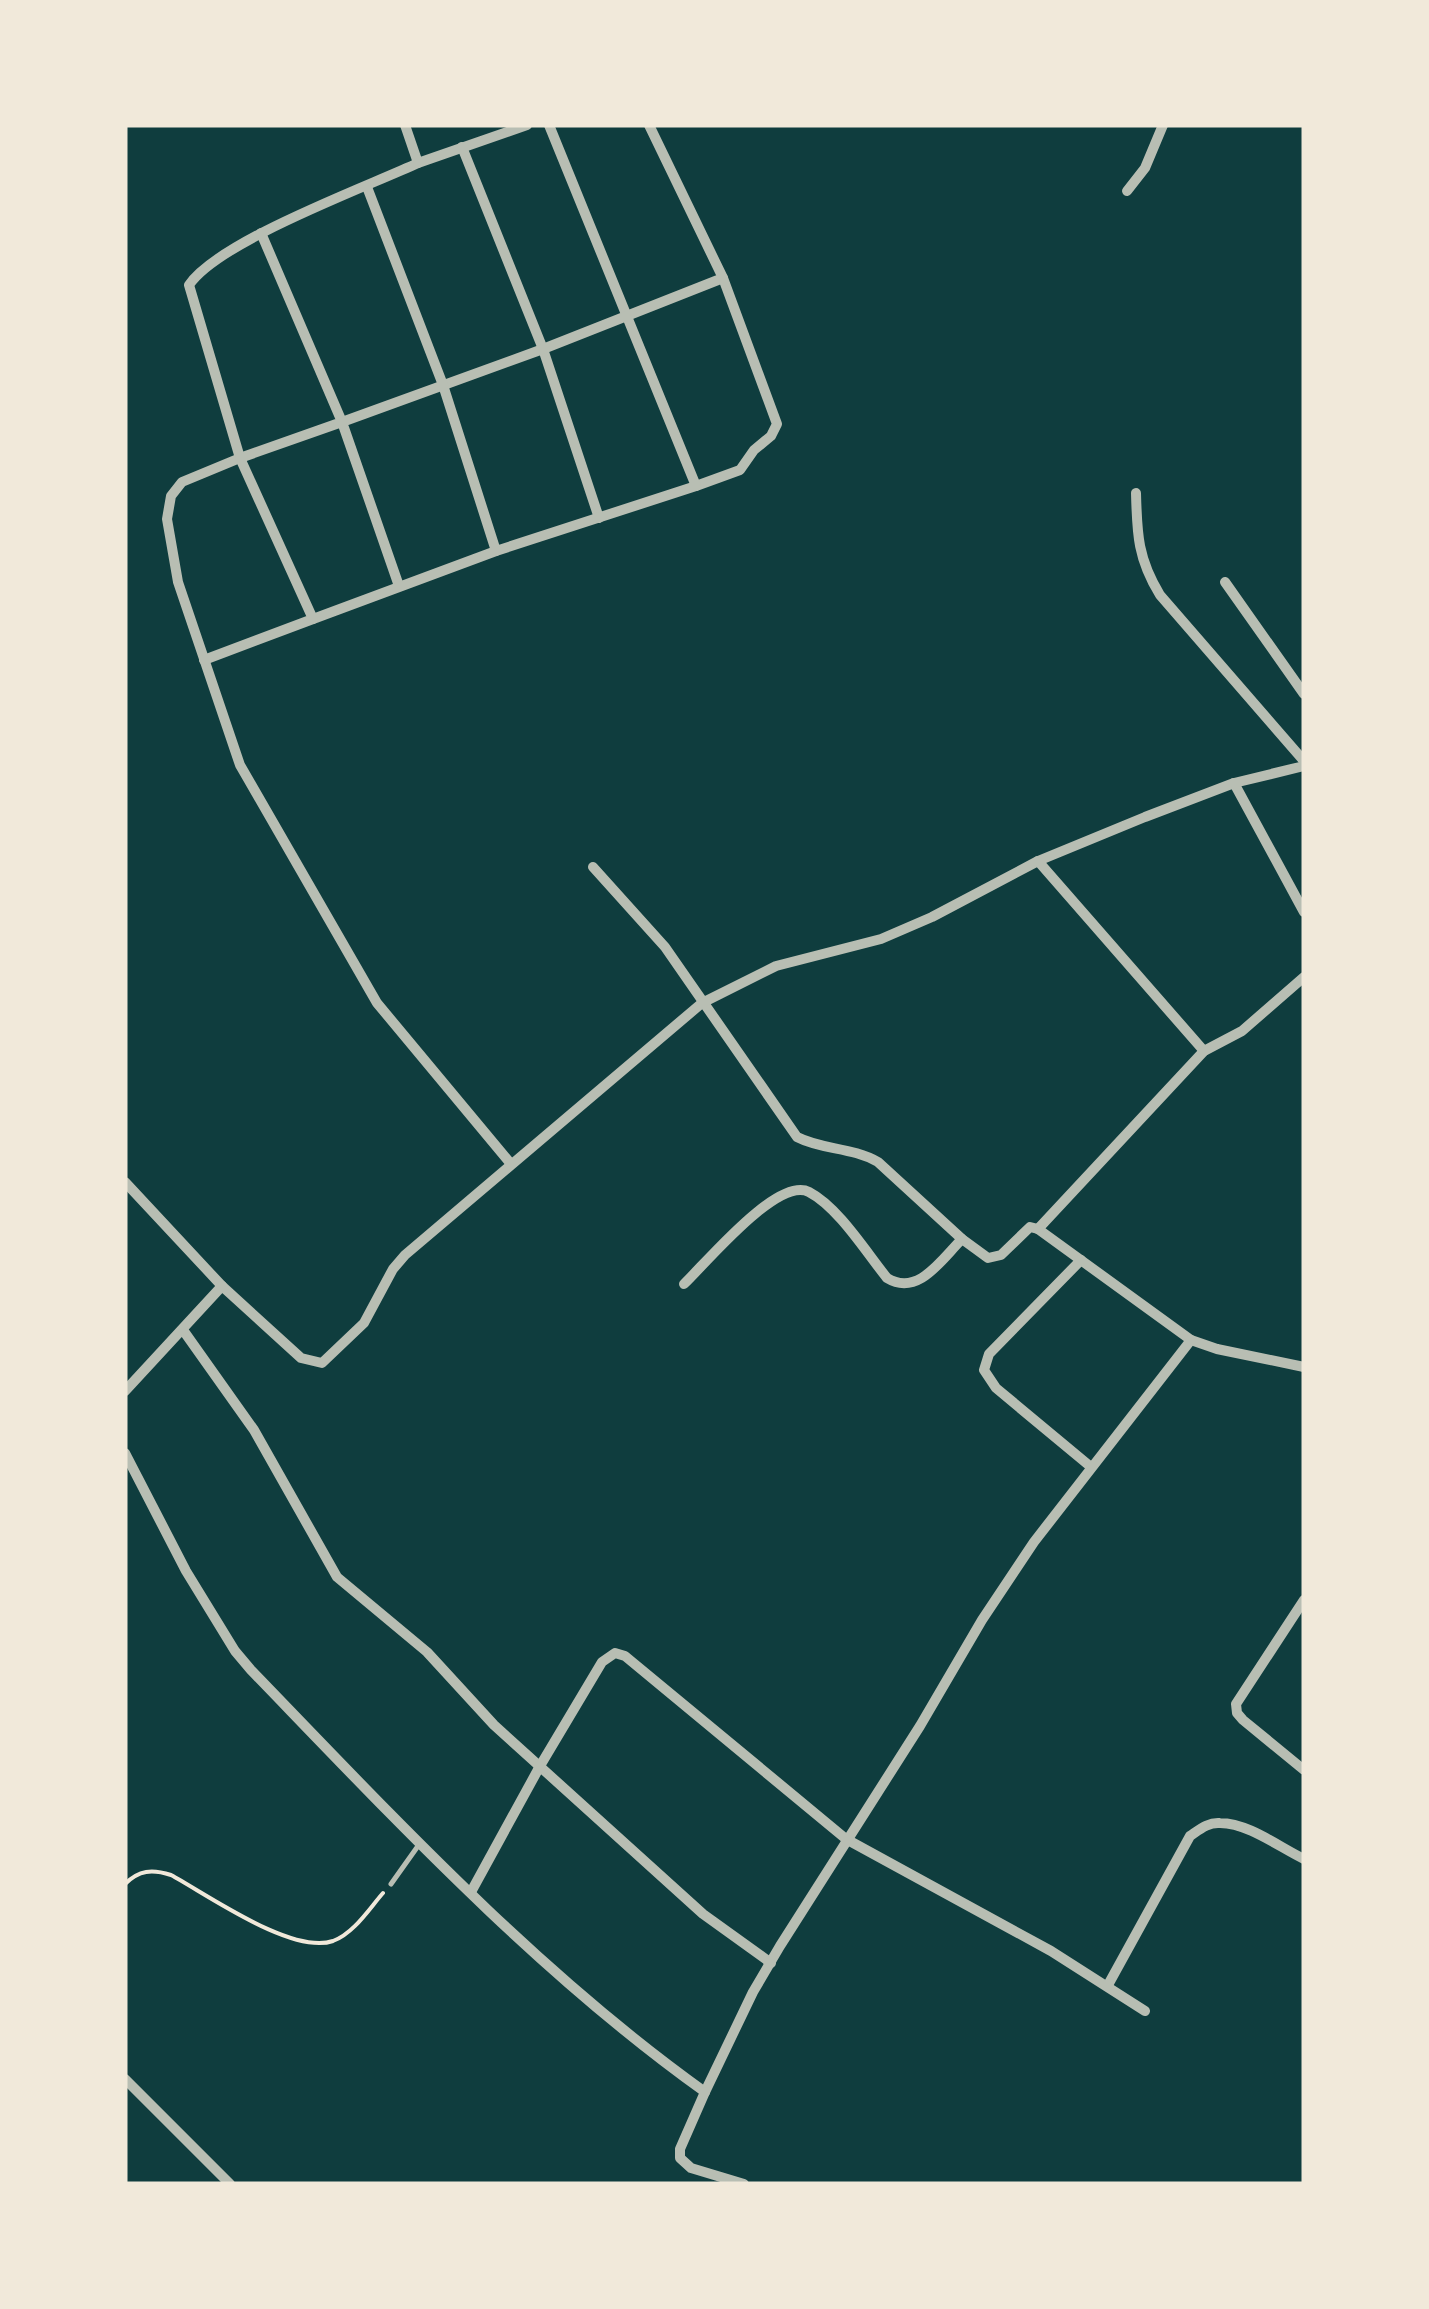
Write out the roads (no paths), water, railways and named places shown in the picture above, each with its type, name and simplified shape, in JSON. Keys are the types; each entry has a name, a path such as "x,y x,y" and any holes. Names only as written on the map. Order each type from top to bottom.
{"street":[{"path":"406,125 418,163"},
{"path":"313,619 240,458 188,285 198,272 261,234 418,163 527,125"},
{"path":"548,125 696,486"},
{"path":"204,660 496,551 740,470 754,450 771,436 777,424 723,278 649,125"},
{"path":"1127,191 1145,168 1163,125"},
{"path":"462,148 544,349 599,518"},
{"path":"366,187 443,385 496,551"},
{"path":"261,234 342,422 399,586"},
{"path":"511,1164 377,1002 240,765 178,582 167,520 171,496 182,482 240,458 544,349 723,278"},
{"path":"125,1182 222,1286 301,1358 322,1364 364,1323 393,1269 405,1255 702,1002 776,966 881,939 1038,862 1234,782 1304,764 1160,595 1144,568 1137,538 1136,493"},
{"path":"1225,582 1304,694"},
{"path":"1234,782 1304,912"},
{"path":"1038,862 1204,1052"},
{"path":"593,867 665,947 797,1137 863,1154 878,1162 980,1255 994,1258 1030,1227 1038,1228 1192,1340 1216,1350 1304,1366"},
{"path":"1038,1228 1204,1052 1242,1031 1304,978"},
{"path":"684,1284 772,1199 791,1189 806,1190 826,1204 887,1278 899,1285 912,1284 925,1276 962,1239"},
{"path":"1081,1260 989,1354 984,1370 996,1388 1091,1467"},
{"path":"125,1392 222,1286"},
{"path":"183,1330 254,1430 337,1577 427,1652 484,1714 703,1914 771,1963"},
{"path":"744,2184 692,2168 680,2158 680,2149 771,1963 1034,1542 1192,1340"},
{"path":"125,1453 186,1571 235,1651 419,1844 644,2046 705,2092"},
{"path":"1304,1600 1236,1704 1243,1720 1304,1770"},
{"path":"471,1892 602,1662 614,1653 625,1656 846,1839 1108,1985 1145,2011"},
{"path":"1108,1985 1190,1836 1207,1825 1222,1822 1254,1833 1304,1859"},
{"path":"125,2079 230,2184"}],"lane":[{"path":"391,1884 419,1844"}]}
